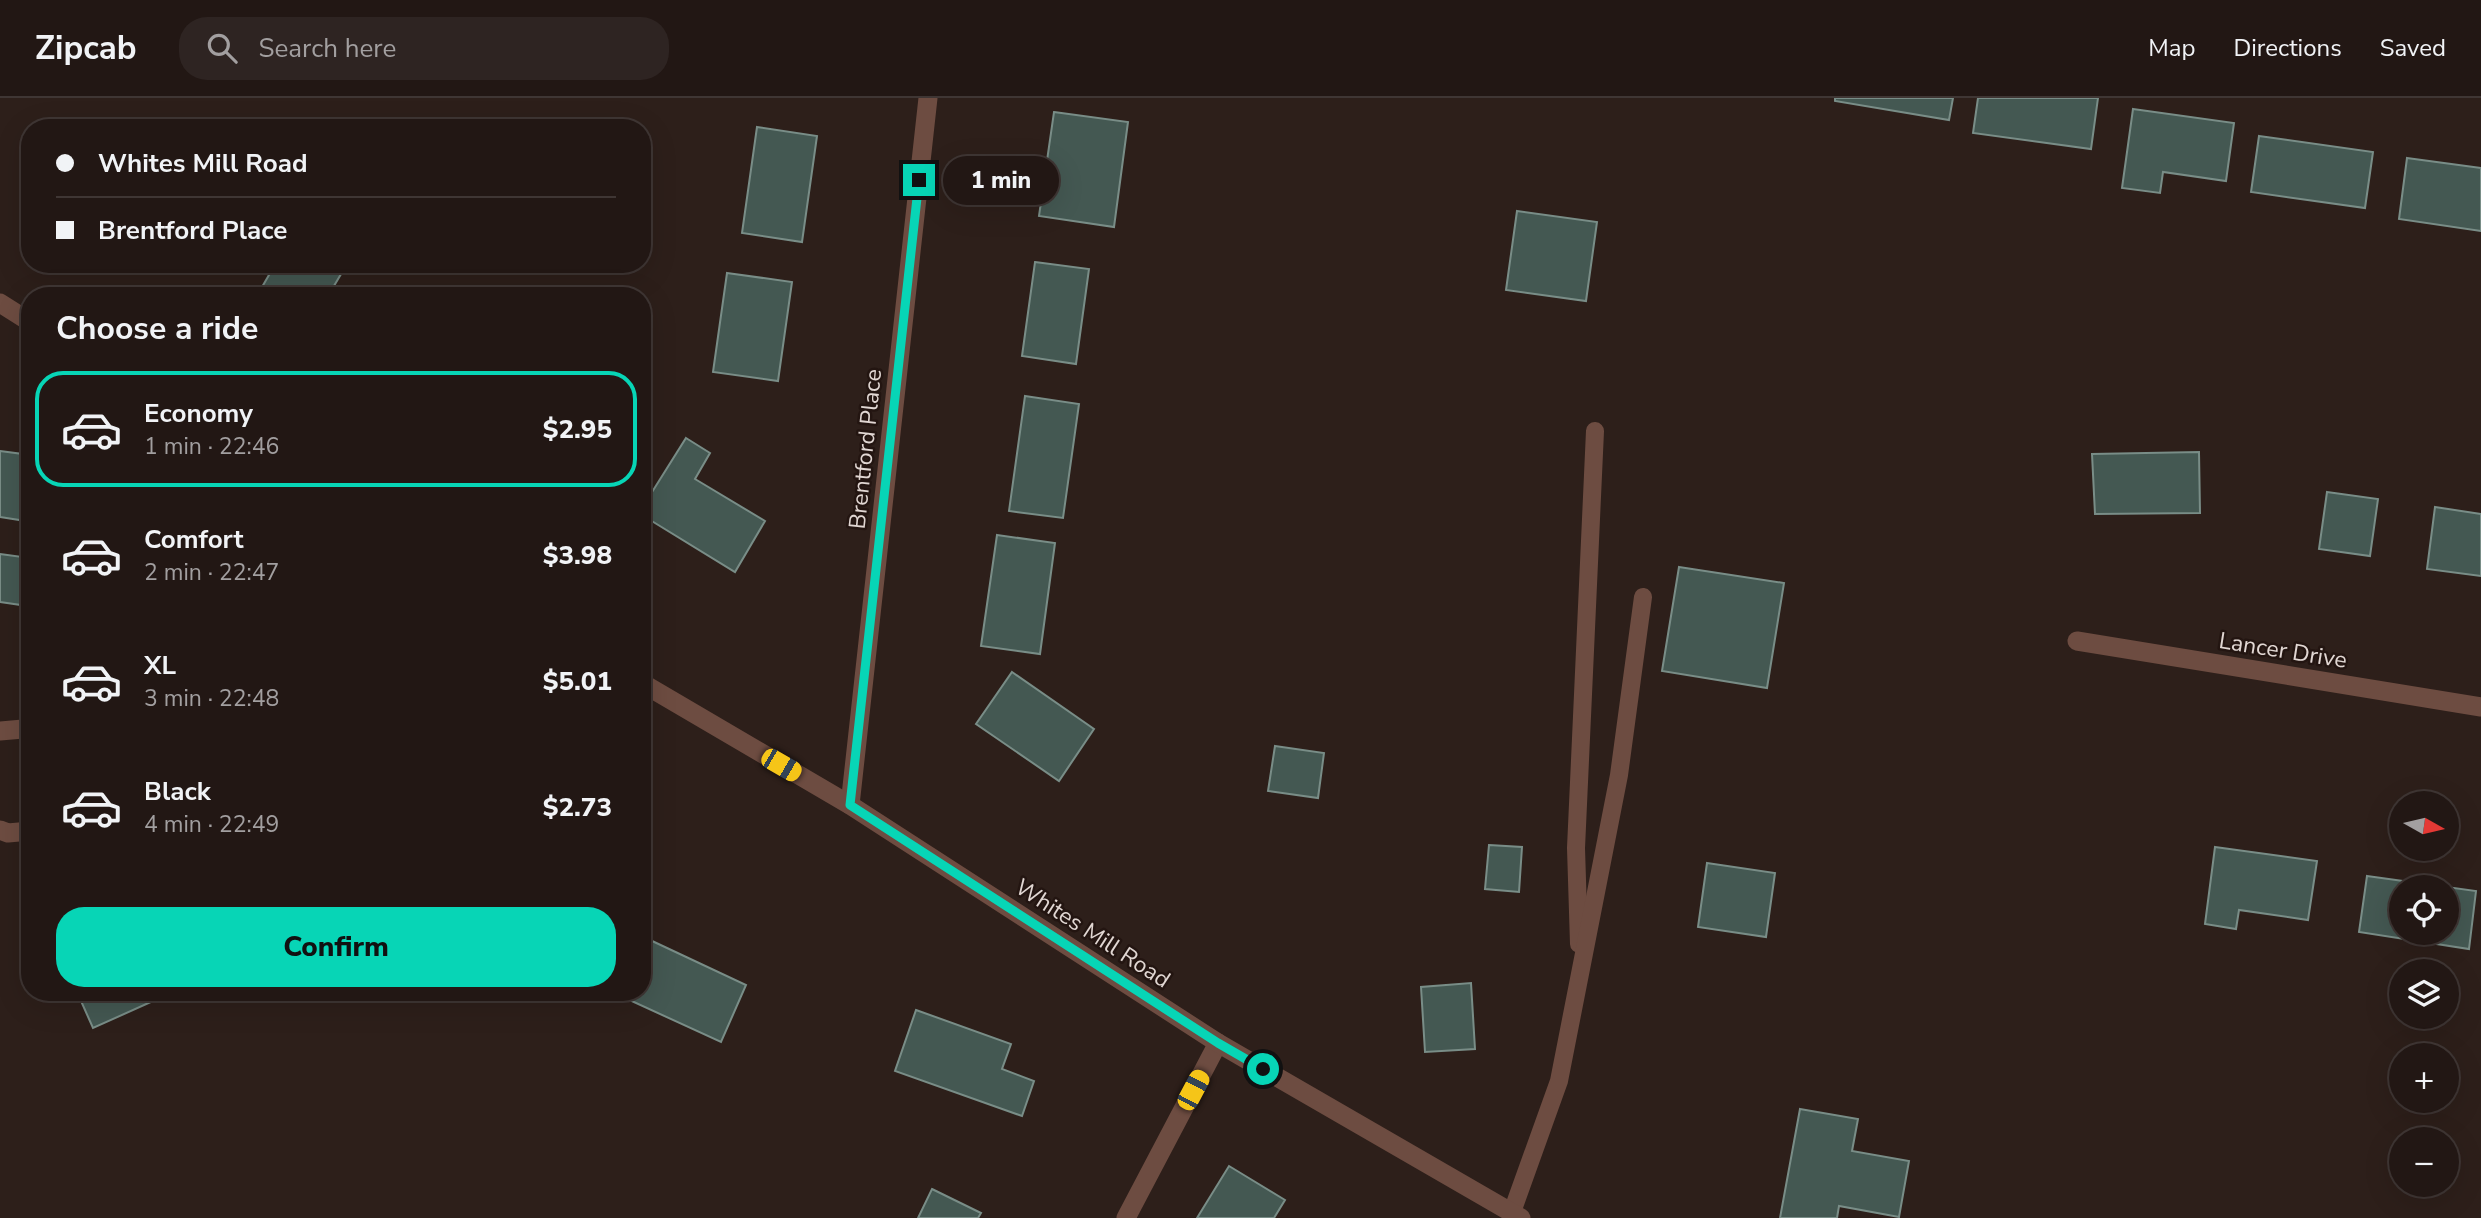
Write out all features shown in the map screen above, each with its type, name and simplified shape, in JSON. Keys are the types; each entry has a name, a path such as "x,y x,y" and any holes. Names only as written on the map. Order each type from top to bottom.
{"street":[{"name":"Brentford Place","path":"850,805 928,98"},
{"path":"0,303 21,316"},
{"name":"Lancer Drive","path":"2077,640 2481,707"},
{"name":"Whites Mill Road","path":"651,688 850,805 1218,1043 1516,1215"},
{"path":"0,731 21,729"},
{"path":"0,830 8,833 21,832"},
{"path":"1126,1218 1218,1043"}],"lane":[{"path":"1580,975 1576,848 1595,431"},
{"path":"1516,1215 1559,1081 1619,775 1643,597"}],"building":[{"path":"1835,98 1953,98 1949,120 1835,101"},
{"path":"1978,98 2098,98 2091,149 1973,133"},
{"path":"2133,109 2234,123 2226,181 2163,172 2160,193 2122,188"},
{"path":"1054,112 1128,122 1114,227 1039,216"},
{"path":"757,127 817,136 802,242 742,233"},
{"path":"2259,136 2373,152 2365,208 2251,192"},
{"path":"2407,158 2481,168 2481,231 2399,219"},
{"path":"1517,211 1597,222 1586,301 1506,290"},
{"path":"1035,262 1089,269 1076,364 1022,356"},
{"path":"270,273 342,273 333,287 262,287"},
{"path":"727,273 792,282 778,381 713,372"},
{"path":"1025,396 1079,404 1063,518 1009,511"},
{"path":"686,438 710,453 695,479 765,521 735,572 651,521 651,494"},
{"path":"0,451 21,454 21,520 0,517"},
{"path":"2199,452 2200,513 2095,514 2092,454"},
{"path":"2327,492 2378,499 2370,556 2319,549"},
{"path":"2435,507 2481,514 2481,576 2427,569"},
{"path":"997,535 1055,543 1040,654 981,646"},
{"path":"0,554 21,557 21,605 0,602"},
{"path":"1679,567 1784,583 1767,688 1662,671"},
{"path":"1012,672 1094,729 1059,781 976,724"},
{"path":"1275,746 1324,753 1318,798 1268,791"},
{"path":"1489,845 1522,847 1519,892 1485,889"},
{"path":"2215,847 2317,861 2308,920 2239,910 2236,929 2205,924"},
{"path":"1707,863 1775,873 1766,937 1698,927"},
{"path":"2367,876 2389,879 2389,937 2359,932"},
{"path":"2459,889 2476,891 2469,949 2443,945 2459,945"},
{"path":"651,940 746,985 721,1042 632,1001 651,1001"},
{"path":"1471,983 1475,1049 1425,1052 1421,987"},
{"path":"81,1001 153,1001 93,1028"},
{"path":"916,1010 1011,1044 1002,1069 1034,1081 1022,1116 895,1071"},
{"path":"1800,1109 1858,1119 1852,1151 1909,1161 1899,1217 1839,1206 1837,1218 1780,1218"},
{"path":"1229,1166 1285,1200 1274,1218 1197,1218"},
{"path":"932,1189 981,1213 978,1218 918,1218"}],"route":[{"path":"919,180 850,805 1218,1043 1263,1069"}]}
